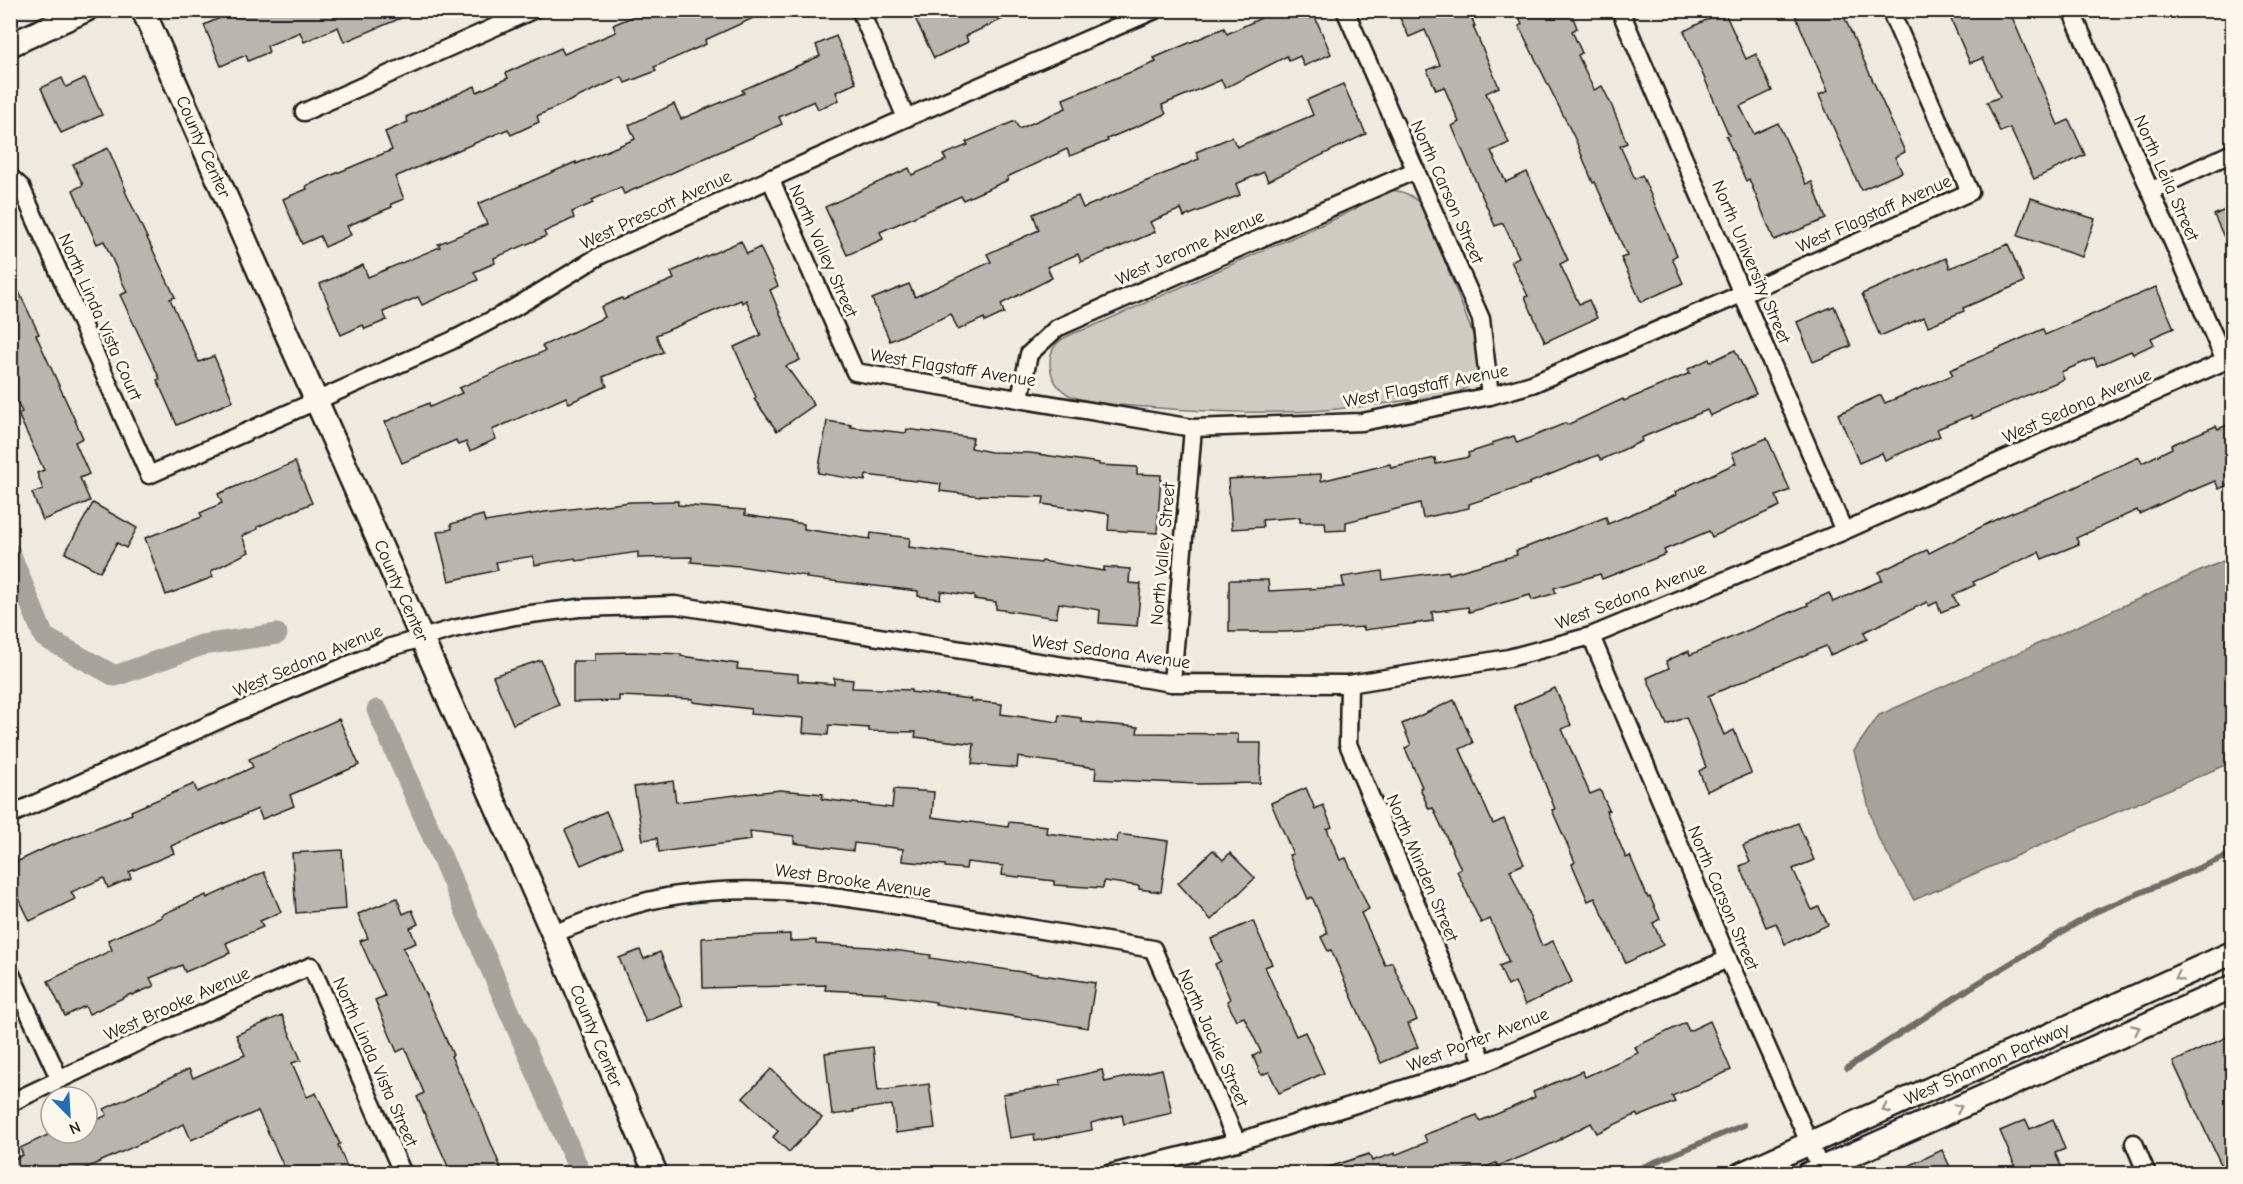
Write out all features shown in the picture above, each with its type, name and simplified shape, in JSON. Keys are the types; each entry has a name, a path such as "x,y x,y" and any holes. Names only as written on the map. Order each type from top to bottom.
{"street":[{"path":"10,45 86,10"},
{"name":"County Center","path":"143,10 553,934 656,1173"},
{"path":"304,112 533,10"},
{"path":"860,10 906,118"},
{"name":"West Prescott Avenue","path":"149,475 451,341 510,311 601,255 770,178 1155,10"},
{"name":"North Carson Street","path":"1345,10 1481,319 1490,396"},
{"name":"North University Street","path":"1620,10 1744,293 1844,531"},
{"name":"West Flagstaff Avenue","path":"855,372 1193,428 1362,422 1490,396 1532,384 1970,192 1890,10"},
{"name":"North Leila Street","path":"2071,10 2225,361"},
{"path":"2150,191 2232,153"},
{"name":"West Jerome Avenue","path":"1020,398 1029,354 1057,328 1416,170"},
{"name":"North Linda Vista Court","path":"10,177 21,187 149,475"},
{"name":"North Valley Street","path":"770,178 855,372"},
{"name":"West Sedona Avenue","path":"10,815 247,707 348,664 421,637 515,616 568,609 675,605 1172,683 1349,684 1509,658 1591,636 1844,531 2225,361"},
{"name":"North Valley Street","path":"1172,683 1193,428"},
{"name":"North Carson Street","path":"1591,636 1728,959 1810,1144 1817,1172"},
{"name":"North Minden Street","path":"1349,684 1348,744 1484,1063"},
{"name":"West Brooke Avenue","path":"553,934 602,915 652,900 706,891 757,889 835,895 1153,949"},
{"name":"North Jackie Street","path":"1153,949 1237,1142"},
{"name":"West Shannon Parkway","path":"1740,1173 1810,1144 2232,953"},
{"name":"West Porter Avenue","path":"1108,1173 1237,1142 1484,1063 1728,959"},
{"name":"West Brooke Avenue","path":"10,1103 59,1078 311,966"},
{"name":"North Linda Vista Street","path":"311,966 403,1173"},
{"path":"10,972 59,1078"},
{"name":"West Shannon Parkway","path":"1817,1172 2232,987"},
{"path":"2134,1143 2147,1173"}],"shaded area":[{"path":"1392,190 1412,196 1426,212 1479,350 1476,378 1462,391 1351,408 1241,412 1169,409 1095,402 1069,395 1055,382 1050,367 1051,354 1058,342 1064,338 1341,216 1355,209 1377,192"},
{"path":"2232,557 2232,762 1914,900 1876,834 1854,751 1879,715"}],"building":[{"path":"238,10 418,11 344,42 338,27 304,42 300,32 267,46 269,52 248,61 246,55 221,66 204,25"},
{"path":"648,10 771,10 705,40 706,44 654,67 656,71 625,83 622,77 537,116 539,122 511,135 508,129 395,177 404,199 391,204 392,207 347,226 351,235 325,247 320,236 302,244 283,199 307,189 306,186 392,150 385,132 408,122 406,117 475,86 477,92 508,78 506,73 561,48 564,54 616,32 613,25"},
{"path":"930,10 1022,10 966,36 968,42 934,58 915,18"},
{"path":"1258,10 1312,10 1331,54 1304,66 1300,56 1289,61 1287,56 1225,88 1221,80 1162,105 1166,114 1070,156 1067,149 1007,177 1008,180 963,200 961,196 880,232 883,239 847,255 825,207 909,168 912,175 946,160 943,155 968,145 966,142 1015,121 1019,129 1066,108 1063,99 1156,62 1154,58 1224,28 1227,34 1261,18"},
{"path":"1411,10 1468,10 1499,87 1486,93 1509,143 1491,151 1506,182 1527,172 1568,260 1560,264 1579,304 1589,300 1597,318 1545,342 1525,297 1528,296 1511,261 1519,257 1503,223 1495,226 1452,126 1459,122 1444,87 1436,90 1427,70 1440,65 1425,30 1409,37 1399,16"},
{"path":"1516,10 1570,10 1577,28 1572,31 1582,53 1578,55 1594,90 1602,86 1611,104 1627,143 1620,146 1635,179 1642,175 1677,255 1672,258 1683,283 1641,302 1621,258 1627,256 1576,141 1519,26 1522,24"},
{"path":"1793,10 1841,10 1905,152 1895,157 1902,172 1861,190 1819,95 1828,91"},
{"path":"1947,10 2009,10 2058,125 2069,120 2085,155 2034,179 2010,128 2000,132 1987,102 2000,97 1983,58 1970,63"},
{"path":"1724,11 1746,59 1756,54 1772,91 1740,106 1754,134 1778,123 1806,184 1812,182 1826,219 1774,240 1749,179 1746,181 1726,136 1729,135 1684,31"},
{"path":"836,36 856,83 836,92 839,100 818,109 814,101 779,117 782,124 762,133 624,194 621,187 592,200 593,203 572,212 574,218 544,232 546,236 494,258 495,263 474,272 478,280 422,305 418,297 383,312 387,320 365,329 363,325 341,335 320,284 363,265 368,277 440,247 438,244 487,224 478,204 635,139 629,125 674,104 681,119 744,93 742,90 820,56 816,45"},
{"path":"62,78 66,87 85,78 102,115 61,133 41,88"},
{"path":"1343,84 1366,134 1268,181 1264,172 1236,184 1240,195 1184,217 1181,209 1150,222 1155,232 1110,251 1081,262 1078,254 1047,267 1052,278 1001,304 1004,313 985,322 984,318 958,330 951,314 890,341 872,299 909,284 915,297 991,262 987,254 1039,230 1033,214 1078,196 1083,208 1199,159 1196,152 1232,137 1237,147 1313,115 1307,100"},
{"path":"108,148 125,191 175,297 170,299 199,362 214,356 233,401 177,425 157,380 160,379 120,295 127,292 104,241 97,244 73,190 83,185 73,164"},
{"path":"2031,198 2095,219 2082,257 2018,236"},
{"path":"2232,207 2232,255 2214,215"},
{"path":"741,241 747,254 760,247 778,286 770,290 800,360 786,366 814,405 777,431 754,399 756,397 734,347 761,335 746,300 742,303 741,300 656,335 663,352 603,377 607,386 569,403 566,397 492,430 496,439 470,451 466,442 458,445 456,440 402,463 385,422 429,403 430,407 462,393 459,388 545,351 542,346 605,317 601,307 674,279 671,272"},
{"path":"2008,244 2024,282 1928,326 1924,317 1880,336 1862,294 1946,258 1950,268"},
{"path":"10,273 39,334 36,335 83,438 75,442 89,474 80,478 90,501 43,520 32,493 43,489 37,473 44,470 18,414 22,412 10,388"},
{"path":"2156,287 2174,328 2151,338 2154,344 2097,366 2094,358 2061,372 2064,379 1972,419 1971,415 1937,429 1940,436 1885,460 1882,453 1859,463 1838,414 1881,395 1885,403 1953,375 1950,370 2043,329 2045,335"},
{"path":"1834,306 1851,346 1813,362 1797,322"},
{"path":"1735,350 1756,394 1710,416 1707,410 1641,438 1642,441 1601,460 1598,455 1530,484 1469,504 1469,508 1423,518 1420,503 1346,522 1346,530 1326,531 1325,522 1300,522 1300,517 1262,520 1263,527 1232,529 1228,479 1321,474 1321,481 1390,464 1391,468 1435,458 1436,464 1469,457 1468,453 1493,445 1492,443 1514,436 1517,443 1566,423 1567,425 1623,399 1624,401 1690,373 1688,369"},
{"path":"827,421 851,425 851,427 906,433 907,429 973,438 971,448 991,452 1030,453 1099,463 1099,465 1137,467 1137,474 1161,475 1157,533 1108,530 1109,514 1043,504 1044,497 980,496 940,491 941,484 866,475 865,481 818,473"},
{"path":"2232,423 2232,483 2219,489 2215,481 2139,514 2137,510 2076,538 2079,544 2042,559 2039,552 1973,582 1975,585 1953,595 1958,605 1941,612 1937,602 1929,606 1927,602 1864,632 1867,639 1830,655 1826,646 1708,696 1724,735 1734,730 1751,773 1707,791 1699,771 1706,767 1686,717 1667,725 1647,678 1669,668 1666,661 1689,651 1690,655 1808,605 1807,603 1829,593 1833,602 1882,580 1879,572 1898,563 1927,550 1929,553 2001,517 2071,489 2139,457 2142,463 2172,448 2171,445 2216,426 2218,429"},
{"path":"1767,438 1790,490 1776,496 1780,506 1712,537 1709,531 1664,550 1666,554 1602,579 1600,574 1554,588 1556,593 1532,600 1530,595 1469,612 1468,607 1432,612 1433,621 1364,630 1364,627 1285,632 1229,632 1229,580 1268,580 1269,591 1344,587 1342,577 1382,571 1383,580 1448,571 1449,574 1517,555 1516,551 1606,517 1608,524 1676,495 1675,492 1736,463 1732,453"},
{"path":"295,462 312,503 242,536 249,552 211,571 213,577 166,595 145,538 202,517 200,513 222,503 218,494"},
{"path":"678,501 678,505 745,510 745,515 804,524 804,529 870,539 871,533 910,538 909,547 1041,563 1042,561 1104,571 1104,567 1130,569 1129,583 1141,584 1137,626 1099,623 1100,610 1059,603 1056,618 996,609 996,602 974,599 974,596 941,591 940,599 918,596 918,591 806,578 807,576 739,566 691,562 692,557 638,558 638,552 576,561 575,558 535,565 533,556 496,562 498,570 449,581 437,532 452,529 451,524 483,515 485,522 631,502"},
{"path":"93,503 137,528 126,548 117,543 100,572 65,553"},
{"path":"595,653 681,654 681,656 738,664 737,669 798,674 798,681 834,684 834,678 853,680 852,688 911,690 911,692 1002,704 1001,714 1058,722 1059,715 1081,718 1081,722 1138,727 1137,733 1238,734 1238,743 1261,743 1260,783 1198,784 1095,779 1096,768 1018,757 1017,768 972,764 974,744 915,737 916,732 869,731 869,728 829,725 828,735 803,733 804,718 750,714 751,709 693,702 693,699 619,696 619,701 573,702 573,661 595,661"},
{"path":"541,660 559,705 513,724 493,676"},
{"path":"1555,688 1571,725 1562,729 1590,794 1600,790 1609,810 1606,811 1626,858 1630,856 1648,898 1650,897 1660,919 1653,923 1663,945 1626,963 1595,898 1588,901 1572,864 1575,862 1552,810 1555,809 1514,706"},
{"path":"1454,700 1473,743 1460,749 1493,824 1504,819 1524,864 1510,870 1542,946 1553,941 1572,982 1525,1005 1515,982 1508,986 1499,966 1509,962 1490,919 1481,923 1457,871 1461,869 1433,808 1429,809 1405,748 1411,745 1402,724"},
{"path":"339,719 359,765 290,795 294,806 262,819 258,809 171,846 174,853 129,872 131,878 108,888 104,878 71,892 75,899 30,921 10,880 10,865 50,846 132,814 131,811 194,784 197,792 230,778 253,767 249,759"},
{"path":"673,781 676,802 780,790 823,794 822,799 892,808 894,789 934,792 932,817 1008,827 1009,822 1047,826 1046,833 1117,842 1118,834 1168,841 1161,892 1104,881 1103,888 1054,885 1054,881 1002,875 1003,866 967,862 966,869 945,867 945,865 902,861 903,849 854,843 853,851 794,843 794,836 750,831 751,840 659,852 657,838 643,840 634,787"},
{"path":"1306,788 1315,809 1323,805 1332,827 1327,829 1340,860 1346,858 1369,909 1361,913 1385,965 1392,962 1417,1020 1408,1024 1418,1047 1381,1063 1331,950 1328,951 1321,937 1328,933 1312,897 1308,899 1289,855 1293,854 1271,803"},
{"path":"606,811 622,847 581,865 565,830"},
{"path":"1798,823 1814,860 1793,869 1812,910 1819,907 1828,925 1785,944 1776,923 1766,927 1740,866 1750,862 1743,846"},
{"path":"342,850 346,909 296,913 292,853"},
{"path":"1213,850 1223,860 1230,853 1255,878 1211,920 1178,883"},
{"path":"264,872 281,912 260,921 263,927 226,943 230,953 185,972 182,965 150,978 154,986 89,1014 85,1006 65,1016 48,981 112,950 108,940 206,895 207,898"},
{"path":"397,898 403,914 412,910 418,924 410,928 416,943 403,948 453,1055 451,1056 479,1114 503,1173 451,1173 417,1097 424,1093 405,1048 397,1052 375,1000 385,996 360,941 368,938 358,914"},
{"path":"1253,921 1272,964 1265,967 1296,1036 1305,1032 1324,1073 1279,1093 1269,1072 1261,1075 1253,1056 1261,1052 1244,1017 1236,1020 1227,1001 1230,999 1215,964 1221,961 1211,939"},
{"path":"790,934 790,941 816,940 816,944 871,947 931,955 930,958 1095,983 1088,1028 935,1004 936,1002 885,995 886,993 825,990 826,985 703,988 702,938"},
{"path":"640,950 644,959 660,952 683,1006 646,1022 619,958"},
{"path":"282,1015 301,1060 292,1063 307,1097 316,1093 340,1144 338,1145 348,1169 339,1173 287,1173 258,1111 191,1140 184,1124 75,1173 10,1173 10,1161 23,1155 20,1148 39,1139 39,1145 99,1145 99,1119 107,1115 104,1109 189,1069 193,1078 245,1055 236,1035"},
{"path":"1710,1021 1731,1070 1672,1096 1675,1102 1638,1117 1637,1114 1597,1133 1591,1123 1531,1153 1498,1166 1496,1163 1474,1172 1472,1167 1455,1173 1320,1173 1320,1170 1369,1154 1372,1161 1395,1153 1395,1155 1427,1142 1424,1135 1477,1115 1480,1121 1535,1097 1533,1092 1582,1071 1585,1077 1638,1053 1635,1047 1685,1023 1689,1031"},
{"path":"2227,1037 2232,1048 2232,1173 2225,1173 2173,1062"},
{"path":"873,1047 878,1091 929,1084 935,1128 896,1133 892,1105 832,1115 825,1053"},
{"path":"771,1069 822,1118 789,1152 773,1137 778,1131 743,1098"},
{"path":"1162,1069 1172,1113 1124,1124 1122,1115 1091,1123 1092,1130 1035,1141 1034,1134 1010,1138 1003,1094 1061,1085 1060,1080 1102,1070 1105,1082"},
{"path":"2053,1119 2065,1149 2055,1153 2064,1173 2018,1173 2000,1131 2026,1120 2030,1129"},
{"path":"1942,1150 1953,1173 1894,1173"}],"waterway":[{"path":"10,553 44,637 115,676 202,645 277,634"},
{"path":"377,710 581,1174"},
{"path":"1847,1068 1970,988 2095,912 2232,854"},
{"path":"1626,1174 1744,1125"}]}
